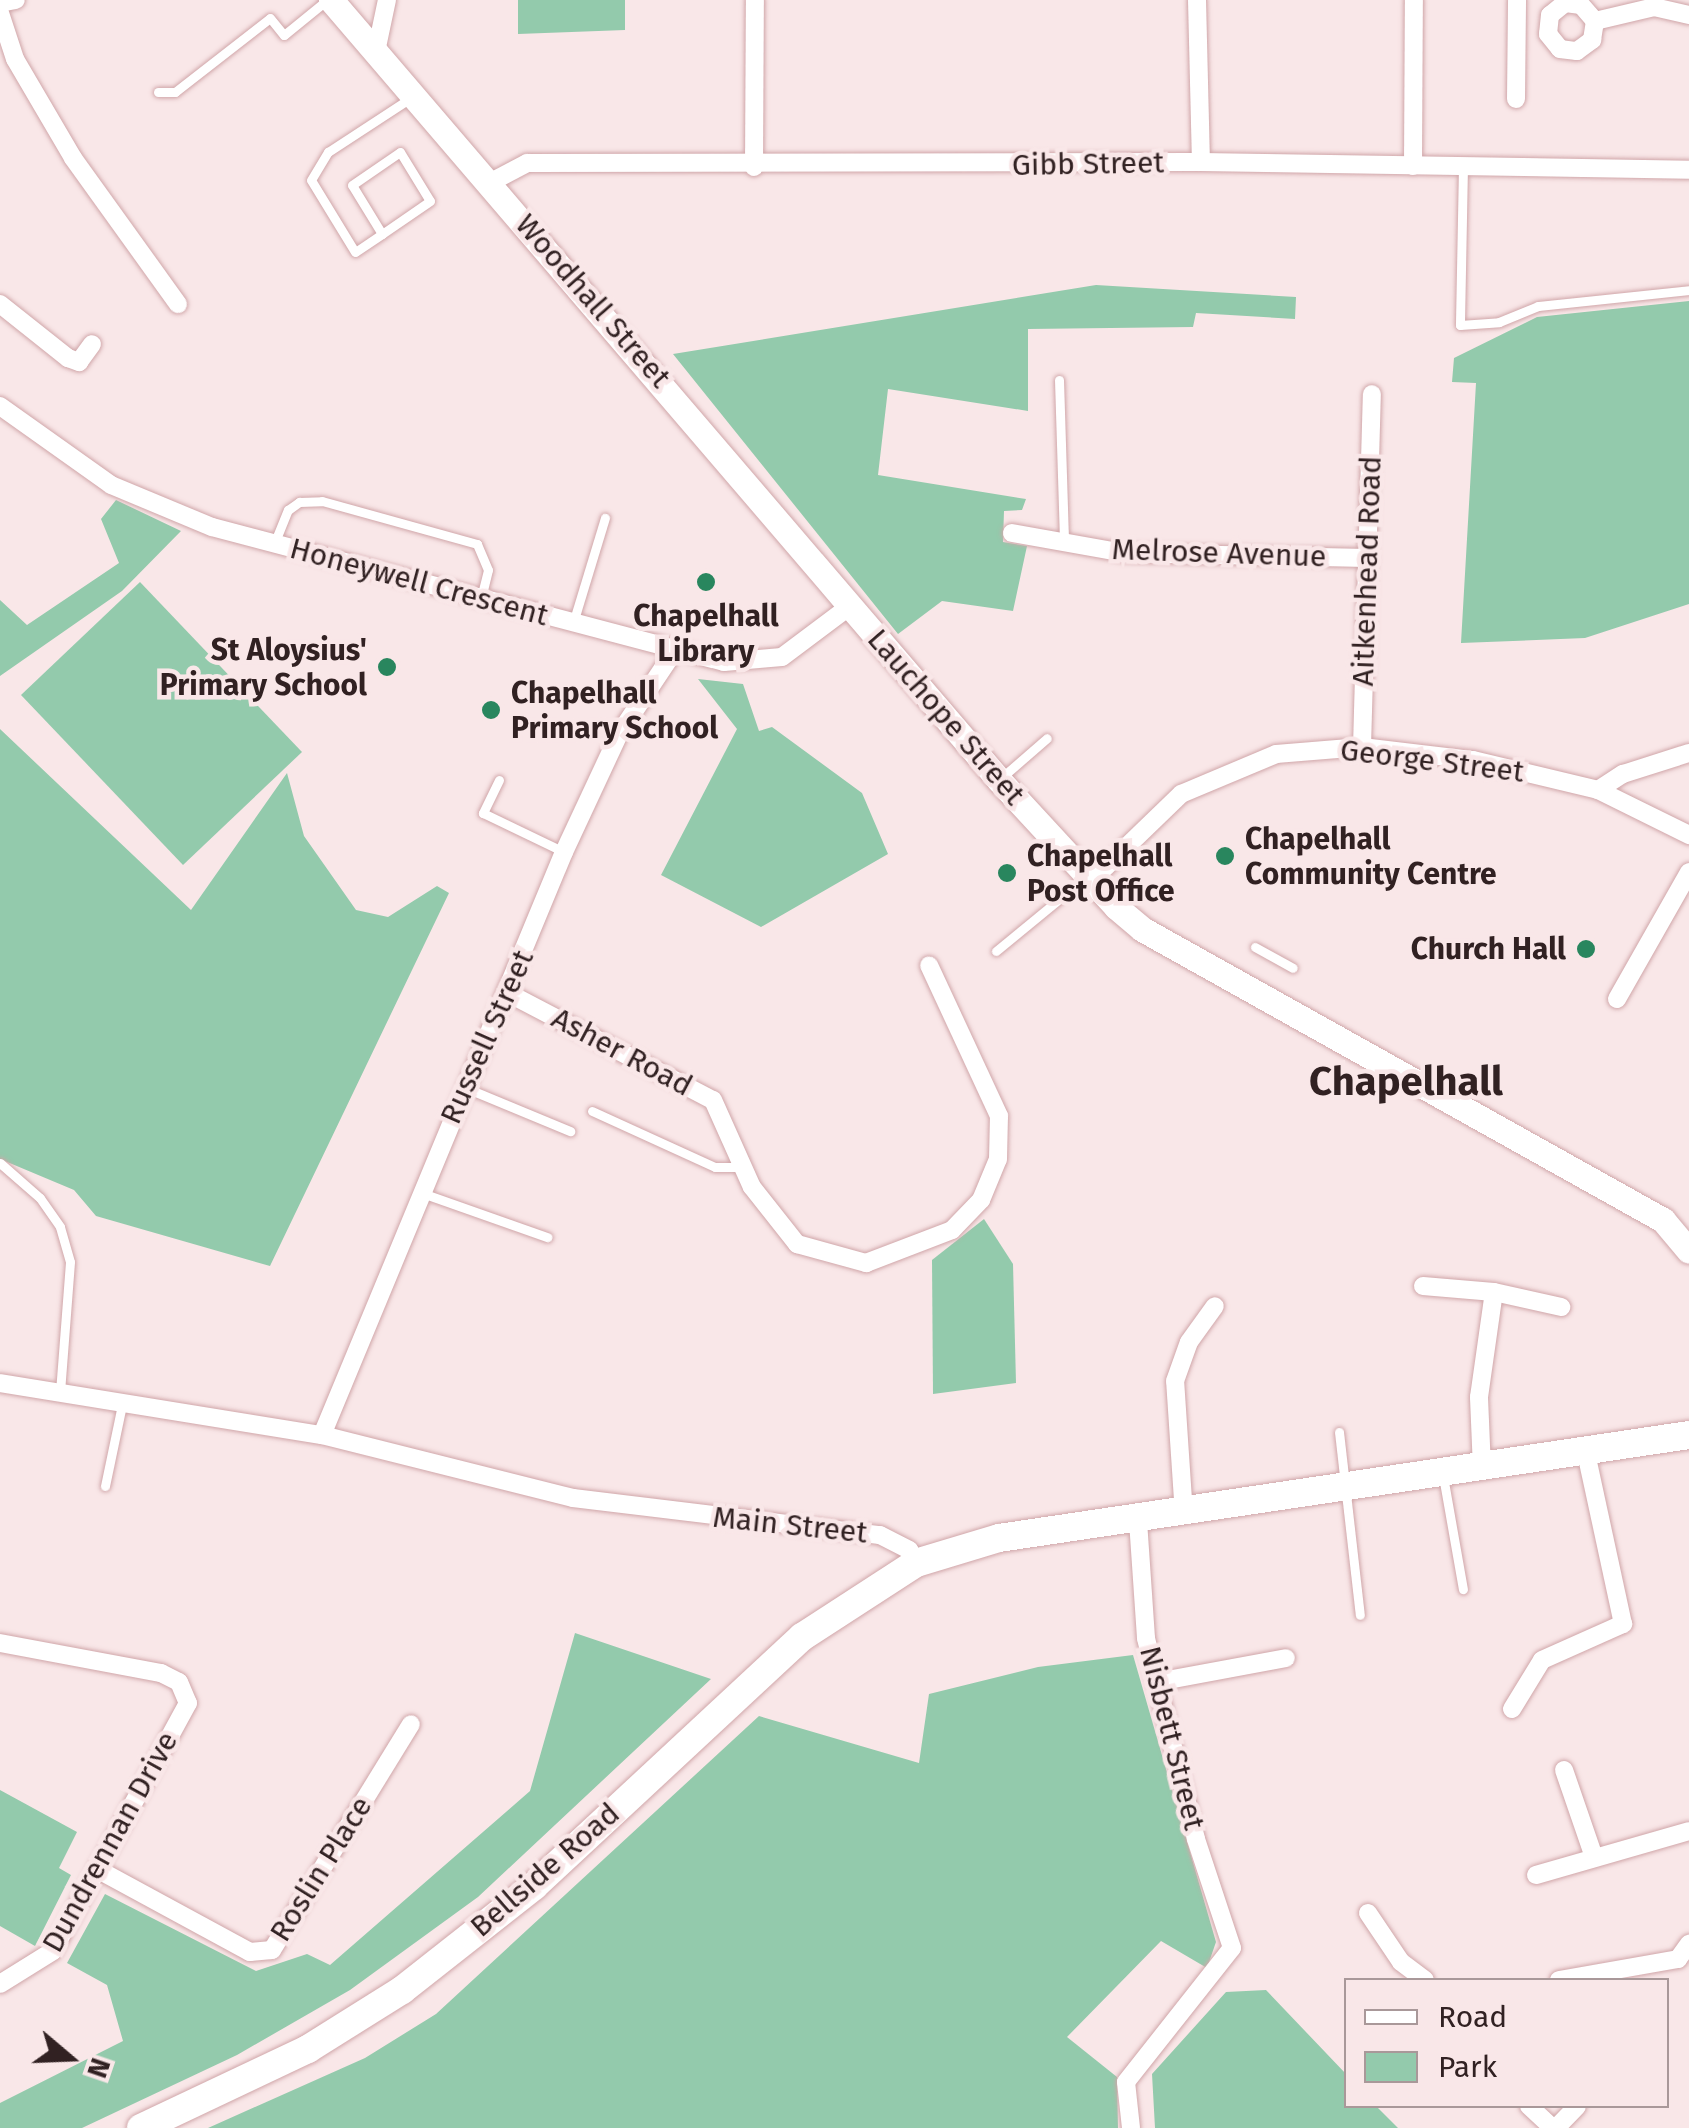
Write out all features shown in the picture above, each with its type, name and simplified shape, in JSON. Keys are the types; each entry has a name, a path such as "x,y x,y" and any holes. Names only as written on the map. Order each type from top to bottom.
{"main road":[{"path":"916,1564 999,1538 1138,1522 1689,1435"},
{"name":"Bellside Road","path":"141,2128 308,2049 402,1990 534,1886 802,1637 916,1564"}],"street":[{"path":"0,3 16,0"},
{"name":"Woodhall Street","path":"329,0 491,182 850,606"},
{"path":"376,52 387,0"},
{"path":"754,167 755,0"},
{"path":"1197,0 1202,162"},
{"path":"1413,166 1414,0"},
{"path":"1516,99 1517,0"},
{"path":"1565,3 1582,5 1595,22 1592,40 1577,50 1556,46 1547,27 1565,3"},
{"path":"1595,22 1654,6 1689,15"},
{"path":"0,13 8,61 72,158 178,304"},
{"path":"1516,26 1547,27"},
{"name":"Gibb Street","path":"491,182 527,164 754,167 1202,162 1689,170"},
{"path":"0,304 68,358 78,362 92,344"},
{"name":"Aitkenhead Road","path":"1362,747 1372,394"},
{"name":"Honeywell Crescent","path":"0,406 111,485 212,527 724,662 765,662 800,647 850,606"},
{"name":"Melrose Avenue","path":"1012,533 1124,553 1368,558"},
{"name":"Lauchope Street","path":"850,606 1088,879 1142,930 1663,1220 1689,1251"},
{"name":"Russell Street","path":"322,1435 564,852 618,734 675,650"},
{"name":"George Street","path":"1088,879 1182,794 1212,777 1276,754 1362,747 1473,760 1598,790 1689,835"},
{"path":"1598,790 1622,774 1689,753"},
{"path":"1617,999 1689,872"},
{"name":"Asher Road","path":"506,992 713,1100 743,1166 796,1244 866,1263 952,1230 981,1200 998,1159 999,1116 929,965"},
{"path":"1423,1286 1494,1292 1561,1307"},
{"path":"1482,1469 1479,1397 1494,1292"},
{"path":"1184,1515 1175,1381 1189,1342 1215,1306"},
{"name":"Main Street","path":"0,1383 322,1435 573,1498 880,1535 909,1550 916,1564"},
{"path":"1512,1709 1542,1660 1624,1624 1586,1453"},
{"name":"Nisbett Street","path":"1131,2128 1126,2082 1232,1948 1196,1839 1146,1638 1138,1522"},
{"name":"Dundrennan Drive","path":"0,1643 161,1673 179,1682 188,1703 52,1952 0,1984"},
{"path":"1157,1682 1286,1658"},
{"name":"Roslin Place","path":"97,1868 250,1952 272,1950 411,1724"},
{"path":"1564,1770 1594,1857"},
{"path":"1536,1876 1689,1831"},
{"path":"1368,1913 1401,1962 1422,1978"},
{"path":"1587,1978 1615,1976 1678,1959 1689,1944"},
{"path":"1531,2108 1555,2128 1576,2108"}],"lane":[{"path":"158,92 175,92 270,18 284,35 329,0"},
{"path":"382,234 352,185 400,152 430,202 382,234 355,252 311,180 328,152 414,95"},
{"path":"1464,165 1460,325 1499,322 1538,306 1689,290"},
{"path":"1058,380 1064,542"},
{"path":"274,544 288,510 299,502 322,501 477,544 488,570 481,598"},
{"path":"573,623 605,518"},
{"path":"999,780 1048,738"},
{"path":"499,780 483,812 564,852"},
{"path":"996,952 1088,879"},
{"path":"1255,948 1294,968"},
{"path":"464,1088 570,1131"},
{"path":"592,1111 715,1167 743,1166"},
{"path":"0,1163 40,1198 60,1228 70,1262 60,1391"},
{"path":"421,1192 547,1237"},
{"path":"105,1486 123,1400"},
{"path":"1339,1432 1360,1615"},
{"path":"1443,1476 1463,1589"}],"green space":[{"path":"518,0 625,0 625,30 518,34"},
{"path":"1096,285 1296,297 1295,319 1196,313 1193,327 1028,329 1028,411 888,389 878,475 1026,499 1022,510 1004,511 1003,542 1027,546 1013,611 942,601 898,634 673,354"},
{"path":"1689,301 1689,604 1585,638 1461,643 1476,383 1452,382 1454,358 1537,317"},
{"path":"116,500 181,531 122,591 0,676 0,600 27,625 119,563 101,519"},
{"path":"140,582 302,752 183,865 21,695"},
{"path":"698,679 743,684 759,731 772,727 862,793 888,854 761,927 661,875 737,729"},
{"path":"0,729 191,910 287,773 304,836 356,910 388,917 437,886 449,893 270,1266 96,1216 74,1190 0,1159"},
{"path":"984,1219 1013,1264 1016,1383 933,1394 932,1260"},
{"path":"575,1633 711,1679 478,1897 350,1990 237,2055 82,2128 0,2128 0,2103 123,2041 107,1985 67,1963 105,1894 256,1971 307,1954 330,1965 530,1791"},
{"path":"1133,1655 1216,1942 1207,1968 1161,1941 1067,2037 1117,2077 1118,2128 208,2128 365,2058 436,2014 759,1716 919,1763 929,1694 1038,1667"},
{"path":"0,1790 77,1832 59,1868 71,1875 35,1946 0,1926"},
{"path":"1266,1990 1344,2072 1344,2108 1378,2108 1398,2128 1155,2128 1152,2074 1226,1992"}],"place":[{"name":"Chapelhall Library","path":"706,582"},
{"name":"St Aloysius' Primary School","path":"387,667"},
{"name":"Chapelhall Primary School","path":"491,710"},
{"name":"Chapelhall Community Centre","path":"1225,856"},
{"name":"Chapelhall Post Office","path":"1007,873"},
{"name":"Church Hall","path":"1586,949"}],"district":[{"name":"Chapelhall","path":"1406,1082"}]}
